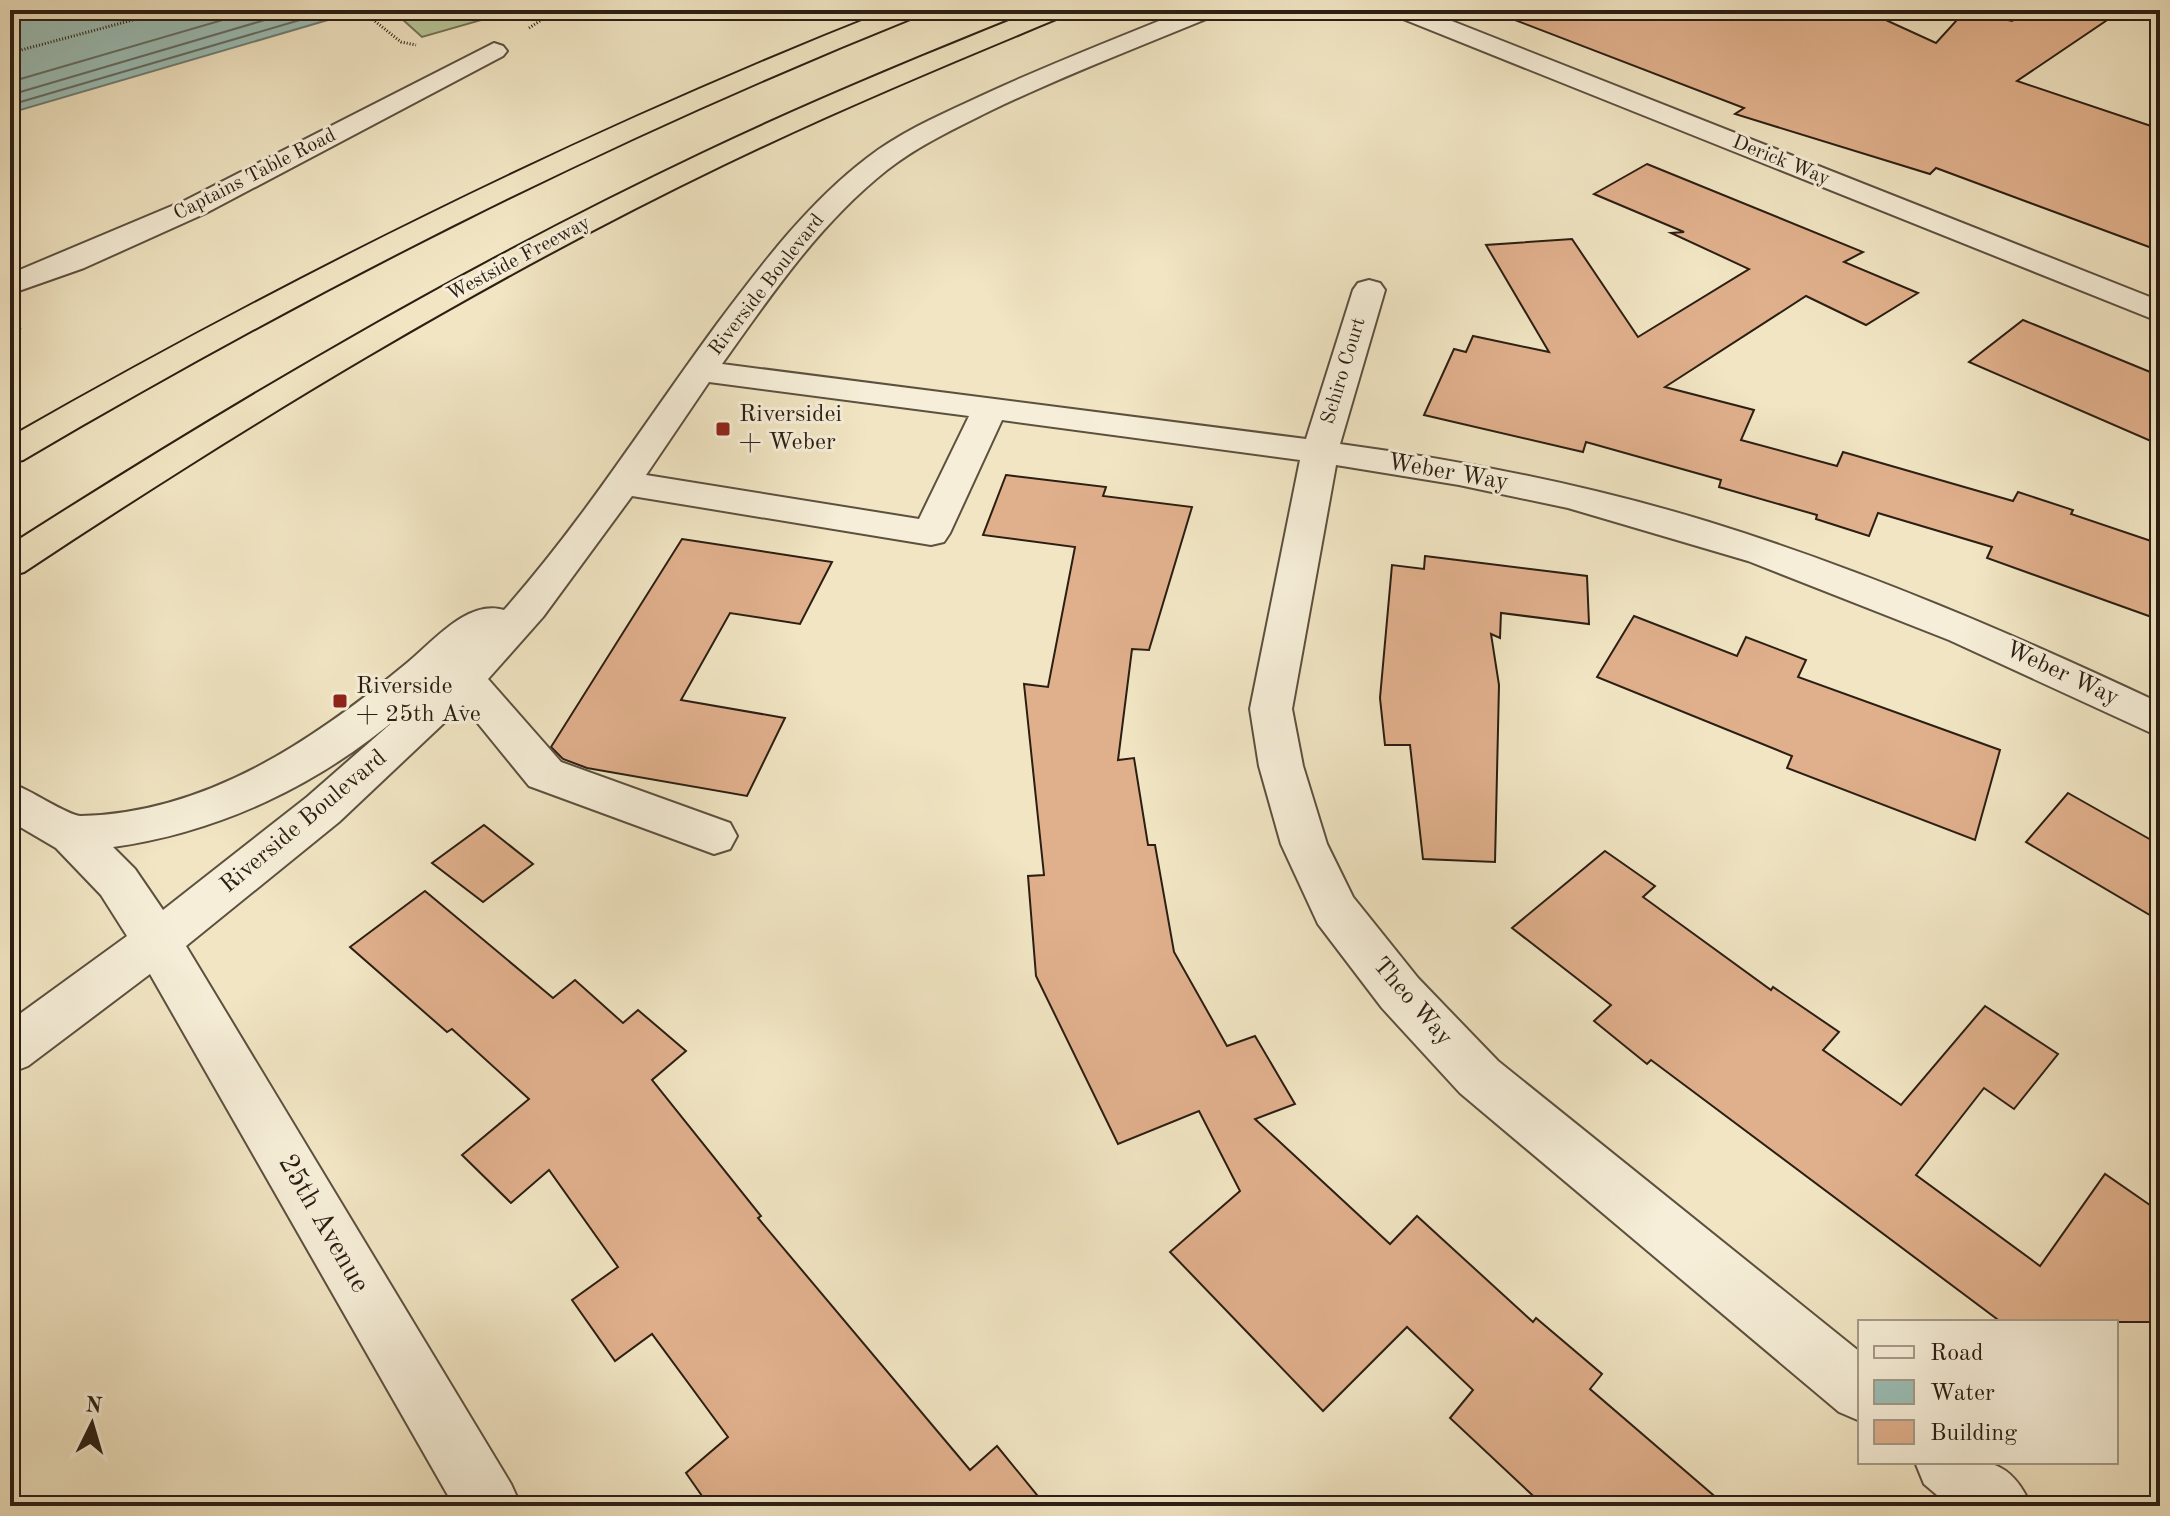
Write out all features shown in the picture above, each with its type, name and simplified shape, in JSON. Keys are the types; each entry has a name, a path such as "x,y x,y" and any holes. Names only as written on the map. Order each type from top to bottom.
{"highway":[{"path":"10,452 389,242 570,155 832,40 911,10"},
{"name":"Westside Freeway","path":"10,563 118,492 415,315 663,183 878,83 1057,10"}],"street":[{"name":"Riverside Boulevard","path":"10,1050 314,820 464,678 540,596 699,371 808,228 878,163 934,129 1003,94 1207,10"},
{"name":"Derick Way","path":"1402,10 2160,312"},
{"name":"Captains Table Road","path":"10,285 130,236 229,190 494,51"},
{"name":"Schiro Court","path":"1320,452 1369,290"},
{"name":"Weber Way","path":"699,371 1320,452 1485,477 1691,529 1833,577 2032,659 2160,721"},
{"path":"622,483 931,533 990,408"},
{"name":"Theo Way","path":"1320,452 1271,709 1281,766 1304,844 1335,910 1400,993 1479,1077 1858,1389"},
{"name":"Riverside Boulevard","path":"72,835 160,823 270,783 358,727 478,626 540,596"},
{"path":"464,678 545,774 714,836"},
{"path":"10,800 72,835 118,882 157,941"},
{"name":"25th Avenue","path":"157,941 489,1506"},
{"path":"1948,1464 1999,1506"}],"path":[{"path":"10,53 170,10"},
{"path":"361,10 401,42"},
{"path":"528,29 557,10"}],"green space":[{"path":"392,10 516,10 422,37"}],"water":[{"path":"10,10 362,10 10,113"}],"building":[{"path":"1502,10 1864,10 1936,43 1966,10 2012,21 2029,10 2122,10 2017,81 2160,129 2160,251 1936,168 1930,174 1735,114 1744,108 1502,15"},
{"path":"1647,164 1863,252 1844,262 1918,293 1866,325 1806,296 1665,387 1754,410 1741,440 1837,466 1843,452 2013,501 2018,492 2073,510 2071,514 2160,544 2160,620 1987,558 1992,547 1878,513 1869,536 1816,519 1817,515 1719,487 1721,480 1586,442 1583,452 1424,415 1454,349 1466,352 1473,336 1549,352 1486,245 1572,239 1638,337 1749,269 1671,233 1684,232 1594,194"},
{"path":"2023,320 2160,376 2160,445 1969,362"},
{"path":"1006,475 1106,487 1103,496 1192,507 1149,650 1132,649 1118,760 1134,758 1148,845 1155,845 1174,952 1227,1046 1255,1036 1295,1104 1255,1119 1390,1244 1417,1216 1533,1322 1536,1318 1602,1374 1590,1389 1726,1506 1544,1506 1450,1418 1473,1390 1407,1327 1323,1411 1170,1252 1240,1191 1199,1111 1118,1144 1036,976 1028,876 1044,875 1024,684 1048,687 1075,547 983,535"},
{"path":"682,539 832,562 800,624 730,613 681,700 785,718 747,796 587,768 563,759 551,747"},
{"path":"1425,556 1587,576 1589,624 1501,613 1500,638 1491,634 1499,685 1495,862 1423,859 1410,745 1385,745 1380,698 1392,565 1424,569"},
{"path":"1634,616 1737,656 1746,637 1806,660 1798,677 2000,750 1975,840 1787,768 1792,756 1597,677"},
{"path":"2068,793 2160,845 2160,921 2026,842"},
{"path":"484,825 533,864 483,902 432,863"},
{"path":"1605,851 1655,886 1643,897 1771,990 1773,987 1839,1032 1823,1050 1901,1105 1985,1006 2058,1054 2014,1109 1984,1088 1916,1175 2040,1266 2105,1174 2160,1212 2160,1322 1998,1320 1651,1060 1647,1064 1594,1021 1611,1005 1512,928"},
{"path":"425,891 553,998 575,980 623,1023 638,1010 686,1051 652,1080 761,1216 758,1218 970,1470 997,1446 1046,1506 709,1506 686,1473 728,1437 652,1334 615,1361 572,1300 618,1267 549,1170 511,1203 462,1155 529,1099 452,1029 447,1032 350,947"}],"place":[{"name":"Riversidei + Weber","path":"723,429"},
{"name":"Riverside + 25th Ave","path":"340,701"}]}
